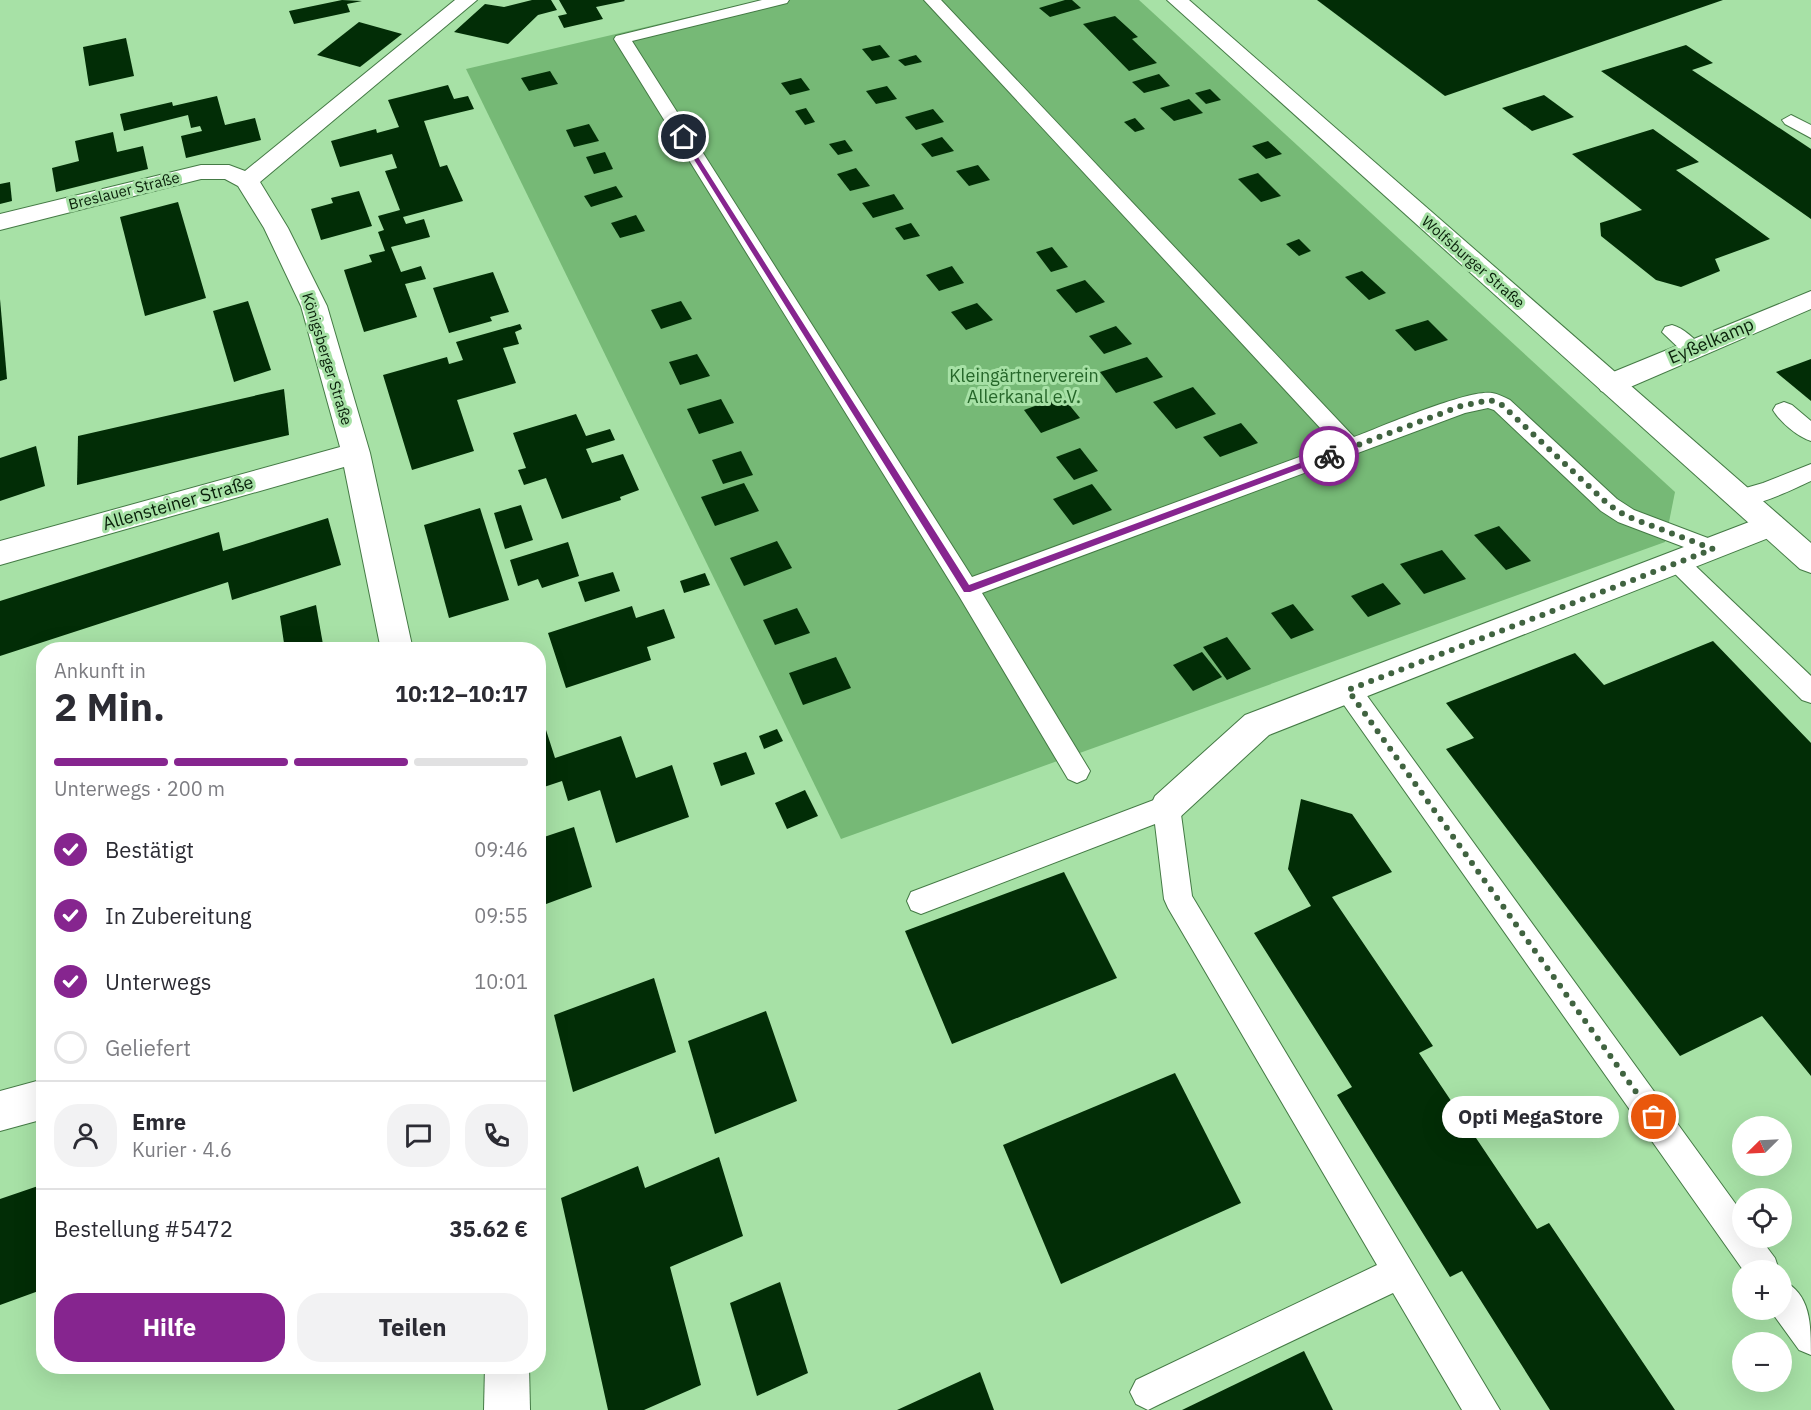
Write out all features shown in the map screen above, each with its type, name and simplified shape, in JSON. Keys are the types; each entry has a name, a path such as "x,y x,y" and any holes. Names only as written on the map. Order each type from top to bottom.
{"street":[{"path":"247,182 467,0"},
{"name":"Wolfsburger Straße","path":"1176,0 1811,561"},
{"name":"Breslauer Straße","path":"0,222 201,172 229,172 247,182"},
{"name":"Königsberger Straße","path":"247,182 276,228 314,306 356,453 395,642"},
{"name":"Eyßelkamp","path":"1611,384 1682,340 1811,298"},
{"name":"Allensteiner Straße","path":"0,553 356,453"},
{"path":"1167,807 1257,725 1770,525"},
{"path":"0,1111 36,1101"},
{"path":"507,1374 507,1410"}],"lane":[{"path":"781,0 622,39 967,589 1077,771"},
{"path":"932,0 1351,448"},
{"path":"1791,120 1811,133"},
{"path":"967,589 1461,406 1490,400 1502,405 1617,510 1713,549"},
{"path":"1784,410 1811,433"},
{"path":"1740,498 1769,490 1811,472"},
{"path":"1676,561 1811,692"},
{"path":"1348,690 1756,1260"},
{"path":"921,901 1167,807 1178,899 1482,1410"},
{"path":"1148,1392 1400,1272"},
{"path":"1792,1311 1811,1338"}],"green space":[{"name":"Kleingärtnerverein Allerkanal e.V.","path":"761,0 1139,0 1675,492 1665,542 841,839 466,69"}],"building":[{"path":"342,0 362,1 347,4 350,12 294,24 289,11"},
{"path":"532,0 551,0 557,10 538,15 508,44 454,32 485,4 504,7"},
{"path":"559,0 625,1 596,7 603,19 564,28 558,16 567,14"},
{"path":"1072,0 1081,8 1050,17 1039,8"},
{"path":"1317,0 1723,0 1445,96"},
{"path":"1115,16 1138,37 1132,39 1157,63 1129,71 1083,24"},
{"path":"359,22 402,34 360,67 317,55"},
{"path":"126,38 134,76 89,86 83,47"},
{"path":"880,45 890,57 872,61 862,49"},
{"path":"1686,45 1713,63 1692,70 1811,149 1811,219 1601,71"},
{"path":"916,55 922,62 905,66 898,60"},
{"path":"550,71 558,84 529,91 521,78"},
{"path":"1159,74 1170,86 1144,93 1132,82"},
{"path":"801,78 810,90 790,95 781,83"},
{"path":"448,85 454,99 468,96 474,109 424,121 440,167 447,165 463,201 403,217 406,224 424,219 430,237 391,247 401,272 421,266 426,279 405,284 417,317 364,332 344,270 372,262 369,255 385,251 378,232 384,230 378,216 400,210 385,171 397,168 392,154 340,167 331,141 376,129 377,133 399,127 388,100"},
{"path":"887,86 897,99 876,104 866,91"},
{"path":"1210,89 1221,100 1206,104 1195,93"},
{"path":"1544,95 1574,117 1532,131 1502,108"},
{"path":"217,96 225,125 255,118 261,140 186,158 181,136 202,131 200,126 191,128 188,115 124,131 120,114 172,102 173,106"},
{"path":"1189,99 1203,113 1174,121 1160,108"},
{"path":"806,108 815,122 805,125 795,111"},
{"path":"933,109 944,122 916,130 905,117"},
{"path":"1135,118 1145,129 1135,132 1124,122"},
{"path":"589,124 599,141 574,147 566,130"},
{"path":"1653,129 1699,162 1676,170 1770,239 1715,259 1720,271 1681,287 1656,280 1601,236 1600,223 1642,210 1572,154"},
{"path":"113,132 117,152 143,146 148,169 56,192 52,168 79,161 75,141"},
{"path":"942,137 954,151 932,157 921,144"},
{"path":"845,140 853,151 838,155 829,144"},
{"path":"1268,141 1282,154 1266,159 1252,146"},
{"path":"605,152 613,169 594,174 586,157"},
{"path":"978,165 990,180 969,186 956,171"},
{"path":"856,168 870,186 850,191 837,174"},
{"path":"1258,173 1281,196 1261,202 1238,179"},
{"path":"10,182 12,201 0,204 0,184"},
{"path":"616,186 623,197 591,207 584,196"},
{"path":"359,191 372,226 321,240 311,209 333,203 331,198"},
{"path":"894,194 904,209 873,218 862,203"},
{"path":"178,202 206,298 145,316 120,217"},
{"path":"636,215 645,231 620,238 611,223"},
{"path":"911,223 920,236 904,240 895,228"},
{"path":"1299,239 1311,251 1299,256 1286,244"},
{"path":"1052,247 1068,267 1051,272 1036,252"},
{"path":"952,266 964,283 939,291 926,275"},
{"path":"1362,271 1386,293 1369,300 1345,277"},
{"path":"493,272 509,312 490,317 492,321 449,333 433,288"},
{"path":"1085,280 1105,302 1076,313 1056,290"},
{"path":"0,299 7,379 0,381"},
{"path":"248,301 271,370 234,382 213,311"},
{"path":"681,301 692,319 661,329 651,310"},
{"path":"977,303 993,320 966,330 951,312"},
{"path":"1428,320 1448,340 1415,351 1395,330"},
{"path":"520,324 522,329 515,332 519,344 503,348 516,383 457,400 474,451 412,470 383,375 447,357 449,364 463,360 456,342"},
{"path":"1116,326 1132,344 1104,354 1089,336"},
{"path":"697,354 710,376 680,385 669,362"},
{"path":"1147,357 1163,377 1116,393 1100,372"},
{"path":"1811,359 1811,401 1776,372"},
{"path":"1193,387 1216,414 1176,429 1153,402"},
{"path":"284,389 289,435 77,485 78,436"},
{"path":"1062,396 1080,418 1041,433 1024,410"},
{"path":"721,399 734,423 699,434 687,409"},
{"path":"576,414 586,436 610,429 615,440 586,449 592,463 623,454 639,490 620,497 621,500 562,519 546,478 524,485 518,470 526,468 513,433"},
{"path":"1241,423 1258,443 1220,457 1203,437"},
{"path":"36,446 45,486 0,501 0,458"},
{"path":"1080,448 1098,471 1074,480 1056,457"},
{"path":"741,451 753,475 723,484 712,460"},
{"path":"744,483 759,511 715,526 701,497"},
{"path":"1092,484 1112,510 1073,525 1053,499"},
{"path":"521,505 533,540 505,549 494,513"},
{"path":"480,508 509,600 449,618 424,525"},
{"path":"328,518 341,565 232,600 228,582 43,642 36,642 36,644 0,656 0,601 219,532 223,551"},
{"path":"1499,526 1531,561 1506,570 1474,535"},
{"path":"777,541 792,568 744,586 730,558"},
{"path":"568,542 579,576 542,588 538,579 518,586 510,560"},
{"path":"1442,550 1466,579 1424,594 1400,564"},
{"path":"613,572 620,591 585,602 578,582"},
{"path":"705,573 710,585 684,593 680,581"},
{"path":"1383,583 1401,604 1368,617 1351,596"},
{"path":"1293,604 1314,630 1291,639 1271,613"},
{"path":"316,605 323,642 284,642 280,616"},
{"path":"632,606 636,618 664,609 675,638 647,647 651,660 566,688 548,633"},
{"path":"797,608 810,633 775,645 763,620"},
{"path":"1227,637 1251,669 1227,680 1203,647"},
{"path":"1713,641 1811,743 1811,1076 1762,1016 1680,1056 1446,749 1474,738 1446,703 1575,653 1604,685"},
{"path":"1202,652 1222,677 1193,691 1173,665"},
{"path":"836,657 851,688 803,705 789,673"},
{"path":"777,729 783,741 764,749 759,736"},
{"path":"546,730 555,758 621,736 636,778 672,765 689,817 616,843 600,790 568,801 562,781 546,786"},
{"path":"746,752 755,774 721,786 713,763"},
{"path":"805,790 818,816 787,829 775,803"},
{"path":"1301,799 1352,814 1392,872 1332,897 1433,1046 1419,1053 1537,1229 1549,1223 1675,1410 1550,1410 1462,1271 1450,1277 1337,1095 1352,1087 1254,933 1311,906 1288,869"},
{"path":"574,827 592,887 546,904 546,836"},
{"path":"1064,872 1117,978 952,1044 905,931"},
{"path":"654,978 676,1052 573,1092 554,1015"},
{"path":"766,1011 797,1101 715,1134 688,1041"},
{"path":"1175,1073 1241,1203 1061,1284 1003,1145"},
{"path":"719,1157 743,1236 670,1267 701,1385 644,1410 608,1410 561,1198 638,1166 645,1188"},
{"path":"36,1187 36,1292 0,1305 0,1199"},
{"path":"780,1282 808,1373 757,1396 730,1303"},
{"path":"1304,1351 1333,1410 1182,1410"},
{"path":"980,1372 994,1410 897,1410"}],"way so far":[{"path":"1329,456 1461,406 1490,400 1502,405 1609,505 1626,516 1713,549 1676,561 1348,690 1654,1117"}],"place":[{"name":"Opti MegaStore","path":"1654,1117"}],"route":[{"path":"684,137 967,589 1329,456"}]}
